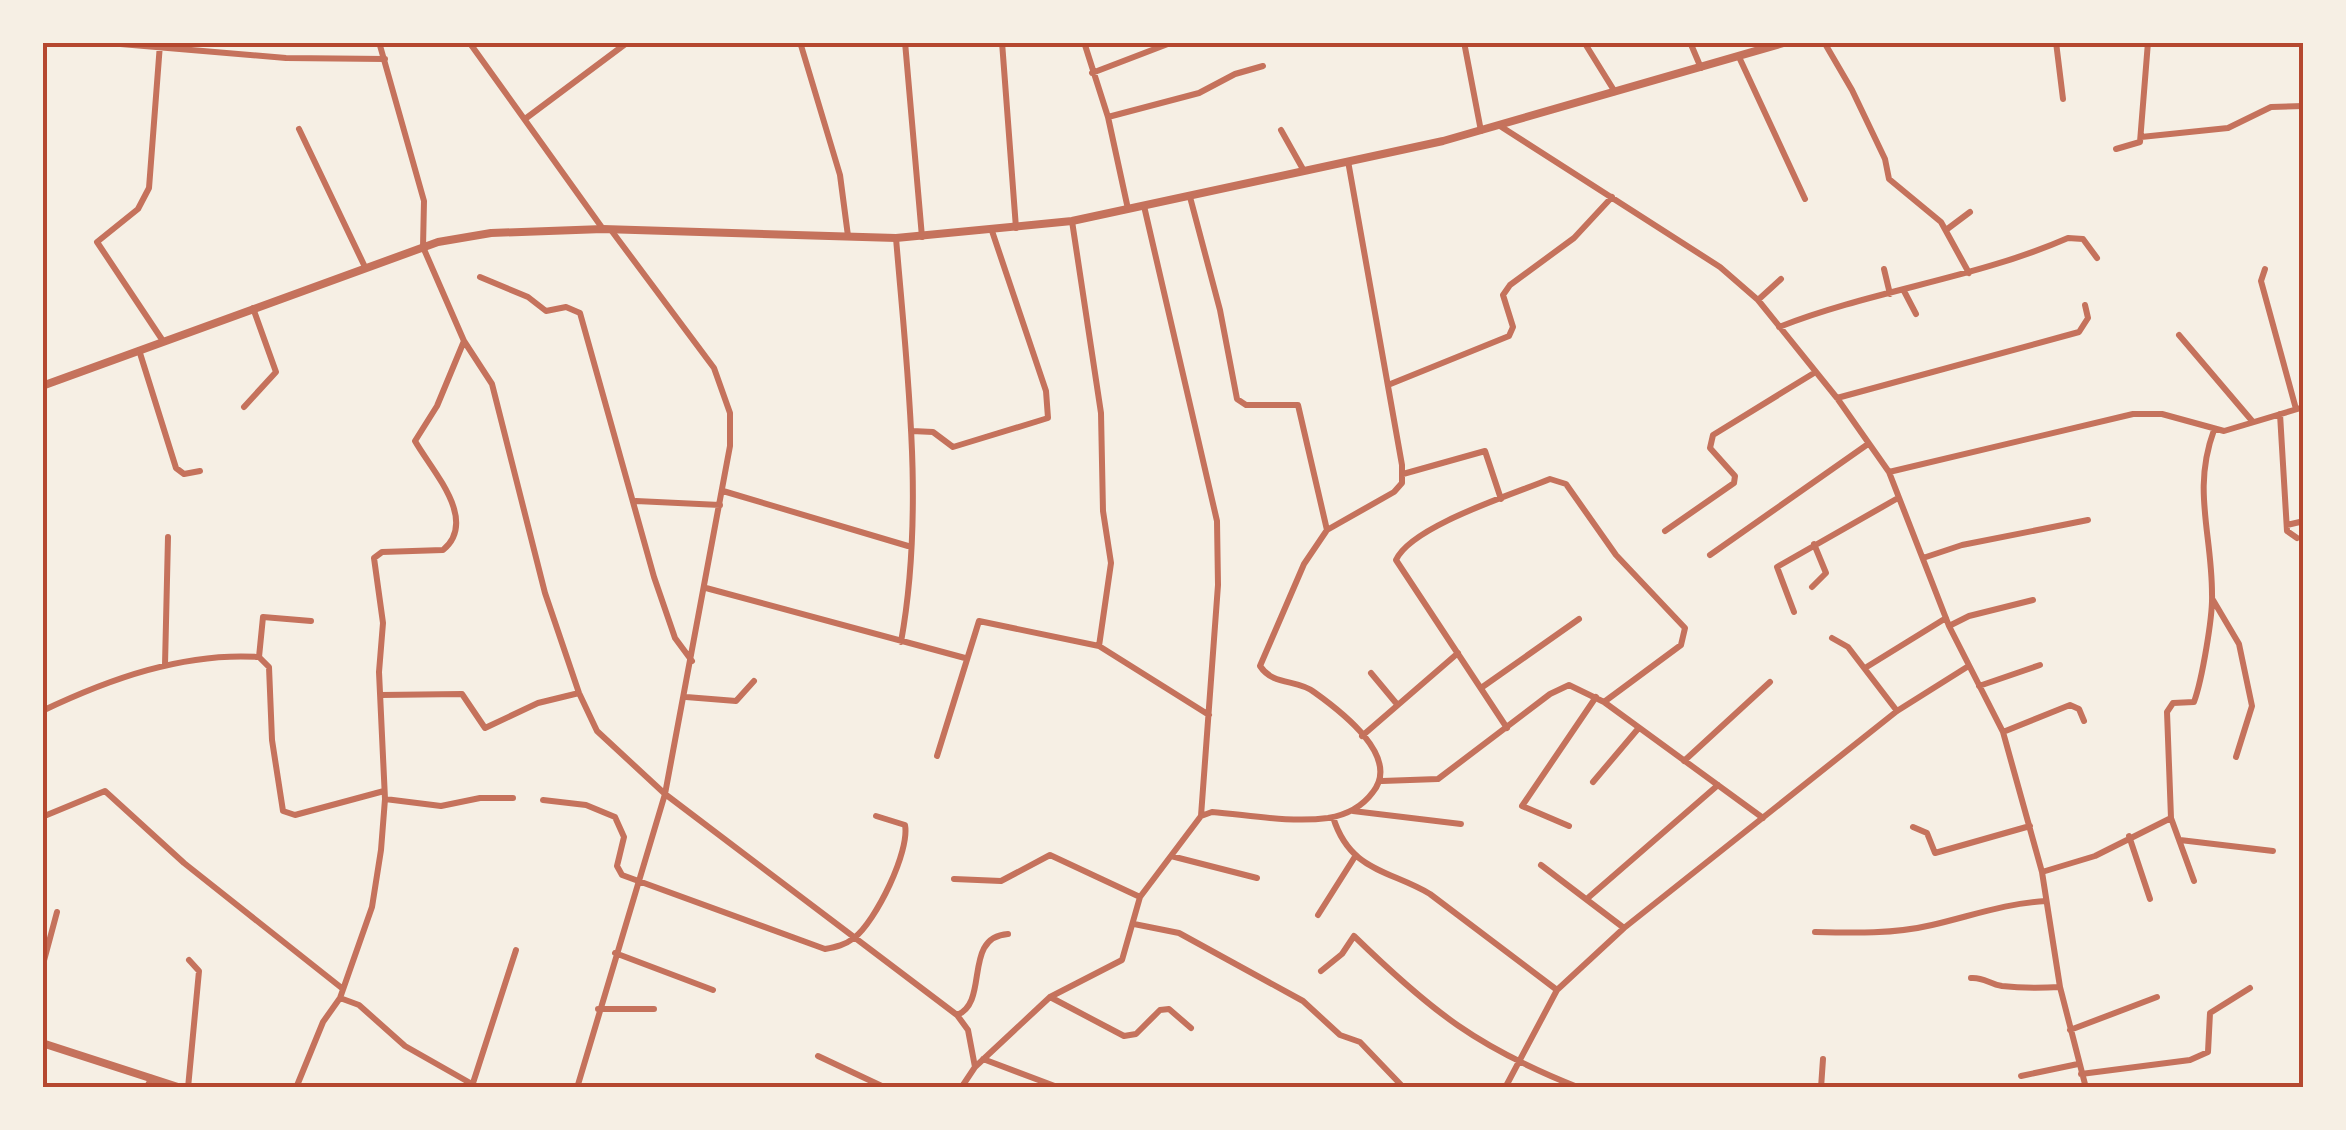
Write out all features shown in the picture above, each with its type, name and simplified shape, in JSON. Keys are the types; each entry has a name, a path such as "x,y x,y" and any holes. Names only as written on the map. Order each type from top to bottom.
{"street":[{"path":"97,42 160,44 286,58 385,58"},
{"path":"379,42 426,212 424,247 464,341 492,384 513,478 579,693 598,731 665,794 957,1015 968,1030 974,1067"},
{"path":"469,42 714,368 730,413 723,491 665,794 577,1088"},
{"path":"525,119 628,42"},
{"path":"800,42 840,176 848,236"},
{"path":"905,42 922,237"},
{"path":"1002,42 1016,228"},
{"path":"1084,42 1108,117 1128,209"},
{"path":"1092,72 1173,42"},
{"path":"1464,42 1481,131"},
{"path":"1584,42 1616,93"},
{"path":"1690,42 1702,69"},
{"path":"42,386 365,266 424,247 491,233 607,229 896,238 1072,221 1481,131 1788,42"},
{"path":"1824,42 1885,159 1889,180 1946,230 1969,273"},
{"path":"2056,42 2063,99"},
{"path":"2116,148 2137,145 2141,136 2148,42"},
{"path":"160,44 149,188 138,208 97,242 163,341"},
{"path":"1739,57 1806,199"},
{"path":"1108,117 1200,93 1235,74 1263,66"},
{"path":"2141,136 2228,128 2271,107 2304,106"},
{"path":"1500,126 1720,267 1758,300 1837,398 1888,472 1947,622 2003,732 2042,872 2060,987 2086,1088"},
{"path":"299,129 365,266"},
{"path":"1281,130 1304,171"},
{"path":"1201,816 1212,812 1333,818 1352,811 1382,781 1384,768 1378,755 1318,694 1277,680 1260,666 1304,564 1327,530 1394,492 1402,474 1348,161"},
{"path":"1190,197 1223,321 1237,398 1246,405 1298,405 1327,530"},
{"path":"1388,385 1510,336 1513,327 1503,295 1574,238 1612,198"},
{"path":"959,1086 974,1067 1050,997 1122,960 1140,898 1201,816 1218,585 1217,521 1144,206"},
{"path":"1946,230 1970,212"},
{"path":"1072,221 1101,413 1103,511 1111,563 1099,646"},
{"path":"912,431 934,432 953,447 1048,418 1046,391 992,231"},
{"path":"1779,326 1826,308 1969,273 2076,237 2090,244 2097,258"},
{"path":"896,238 912,431 908,546 911,588 901,642"},
{"path":"1888,472 2134,414 2162,414 2214,430 2232,430 2300,408 2260,281 2265,268"},
{"path":"1884,269 1890,294"},
{"path":"480,277 528,296 546,312 566,308 580,312 671,627 692,661"},
{"path":"1758,300 1781,278"},
{"path":"1904,291 1916,314"},
{"path":"1837,398 2079,332 2088,318 2086,305"},
{"path":"244,407 276,372 252,306"},
{"path":"2179,335 2252,422"},
{"path":"296,1088 324,1022 341,994 372,907 385,795 380,694 383,623 374,558 382,552 443,550 456,532 448,494 416,441 437,406 464,341"},
{"path":"139,350 176,468 184,474 200,471"},
{"path":"1664,531 1734,482 1735,476 1710,448 1713,435 1814,373"},
{"path":"2280,414 2287,524 2297,538"},
{"path":"2194,882 2171,818 2167,712 2173,704 2194,702 2213,598 2200,486 2214,430"},
{"path":"1710,555 1868,444"},
{"path":"1402,474 1485,451 1502,499"},
{"path":"1506,728 1396,560 1408,544 1502,499 1550,479 1561,479 1616,555 1685,628 1680,644 1600,699 1522,806 1569,826"},
{"path":"723,491 908,546"},
{"path":"1794,612 1777,567 1898,498"},
{"path":"636,500 720,505"},
{"path":"1923,558 1962,545 2088,520"},
{"path":"2287,524 2304,521"},
{"path":"165,665 168,537"},
{"path":"1812,588 1826,573 1814,544"},
{"path":"706,588 965,658"},
{"path":"2213,598 2238,644 2252,706 2236,757"},
{"path":"1865,668 1947,622 2034,600"},
{"path":"259,658 263,617 310,620"},
{"path":"1482,688 1579,618"},
{"path":"937,756 975,627 986,620 1099,646 1210,716"},
{"path":"1832,638 1848,647 1897,710"},
{"path":"1362,736 1458,653"},
{"path":"42,711 92,688 165,665 259,658 269,666 272,740 283,811 295,815 385,795 442,806 480,798 512,798"},
{"path":"1979,686 2040,665"},
{"path":"1505,1088 1557,990 1624,928 1897,710 1967,667"},
{"path":"1371,673 1396,703"},
{"path":"686,697 736,702 754,681"},
{"path":"1684,761 1770,682"},
{"path":"1382,781 1434,782 1561,687 1576,685 1763,818"},
{"path":"380,694 462,694 485,728 538,703 579,693"},
{"path":"2003,732 2070,705 2079,709 2084,721"},
{"path":"1594,782 1637,730"},
{"path":"1589,897 1718,784"},
{"path":"42,817 105,792 404,1046 476,1085 516,950"},
{"path":"543,800 586,805 615,817 624,837 618,870 639,882 825,949 856,936 884,893 906,838 905,825 876,816"},
{"path":"1352,811 1373,817 1461,824"},
{"path":"1333,818 1342,843 1387,878 1408,881 1430,894 1557,990"},
{"path":"2042,872 2095,856 2171,818"},
{"path":"1913,827 1927,833 1935,853 2030,826"},
{"path":"2129,836 2150,900"},
{"path":"2179,840 2273,850"},
{"path":"1318,915 1356,854"},
{"path":"954,879 1001,881 1050,855 1140,898"},
{"path":"1171,856 1257,878"},
{"path":"1541,865 1589,897 1624,928"},
{"path":"1815,932 1871,933 1928,926 1996,906 2046,901"},
{"path":"42,968 56,912"},
{"path":"1134,924 1178,933 1303,1001 1340,1035 1360,1042 1404,1088"},
{"path":"957,1015 970,1002 984,947 998,935 1008,934"},
{"path":"1320,971 1342,954 1354,936 1443,1017 1516,1062 1580,1088"},
{"path":"615,953 713,990"},
{"path":"42,1043 185,1088 199,971 190,960"},
{"path":"1970,978 1984,976 2002,986 2021,988 2060,987"},
{"path":"2081,1074 2198,1057 2212,1047 2210,1013 2250,988"},
{"path":"1050,997 1124,1036 1136,1034 1160,1010 1169,1009 1191,1028"},
{"path":"2070,1030 2157,998"},
{"path":"598,1009 654,1008"},
{"path":"818,1056 886,1088"},
{"path":"983,1059 1060,1088"},
{"path":"1821,1088 1823,1059"},
{"path":"2021,1076 2078,1064"},
{"path":"146,1088 152,1078"}]}
